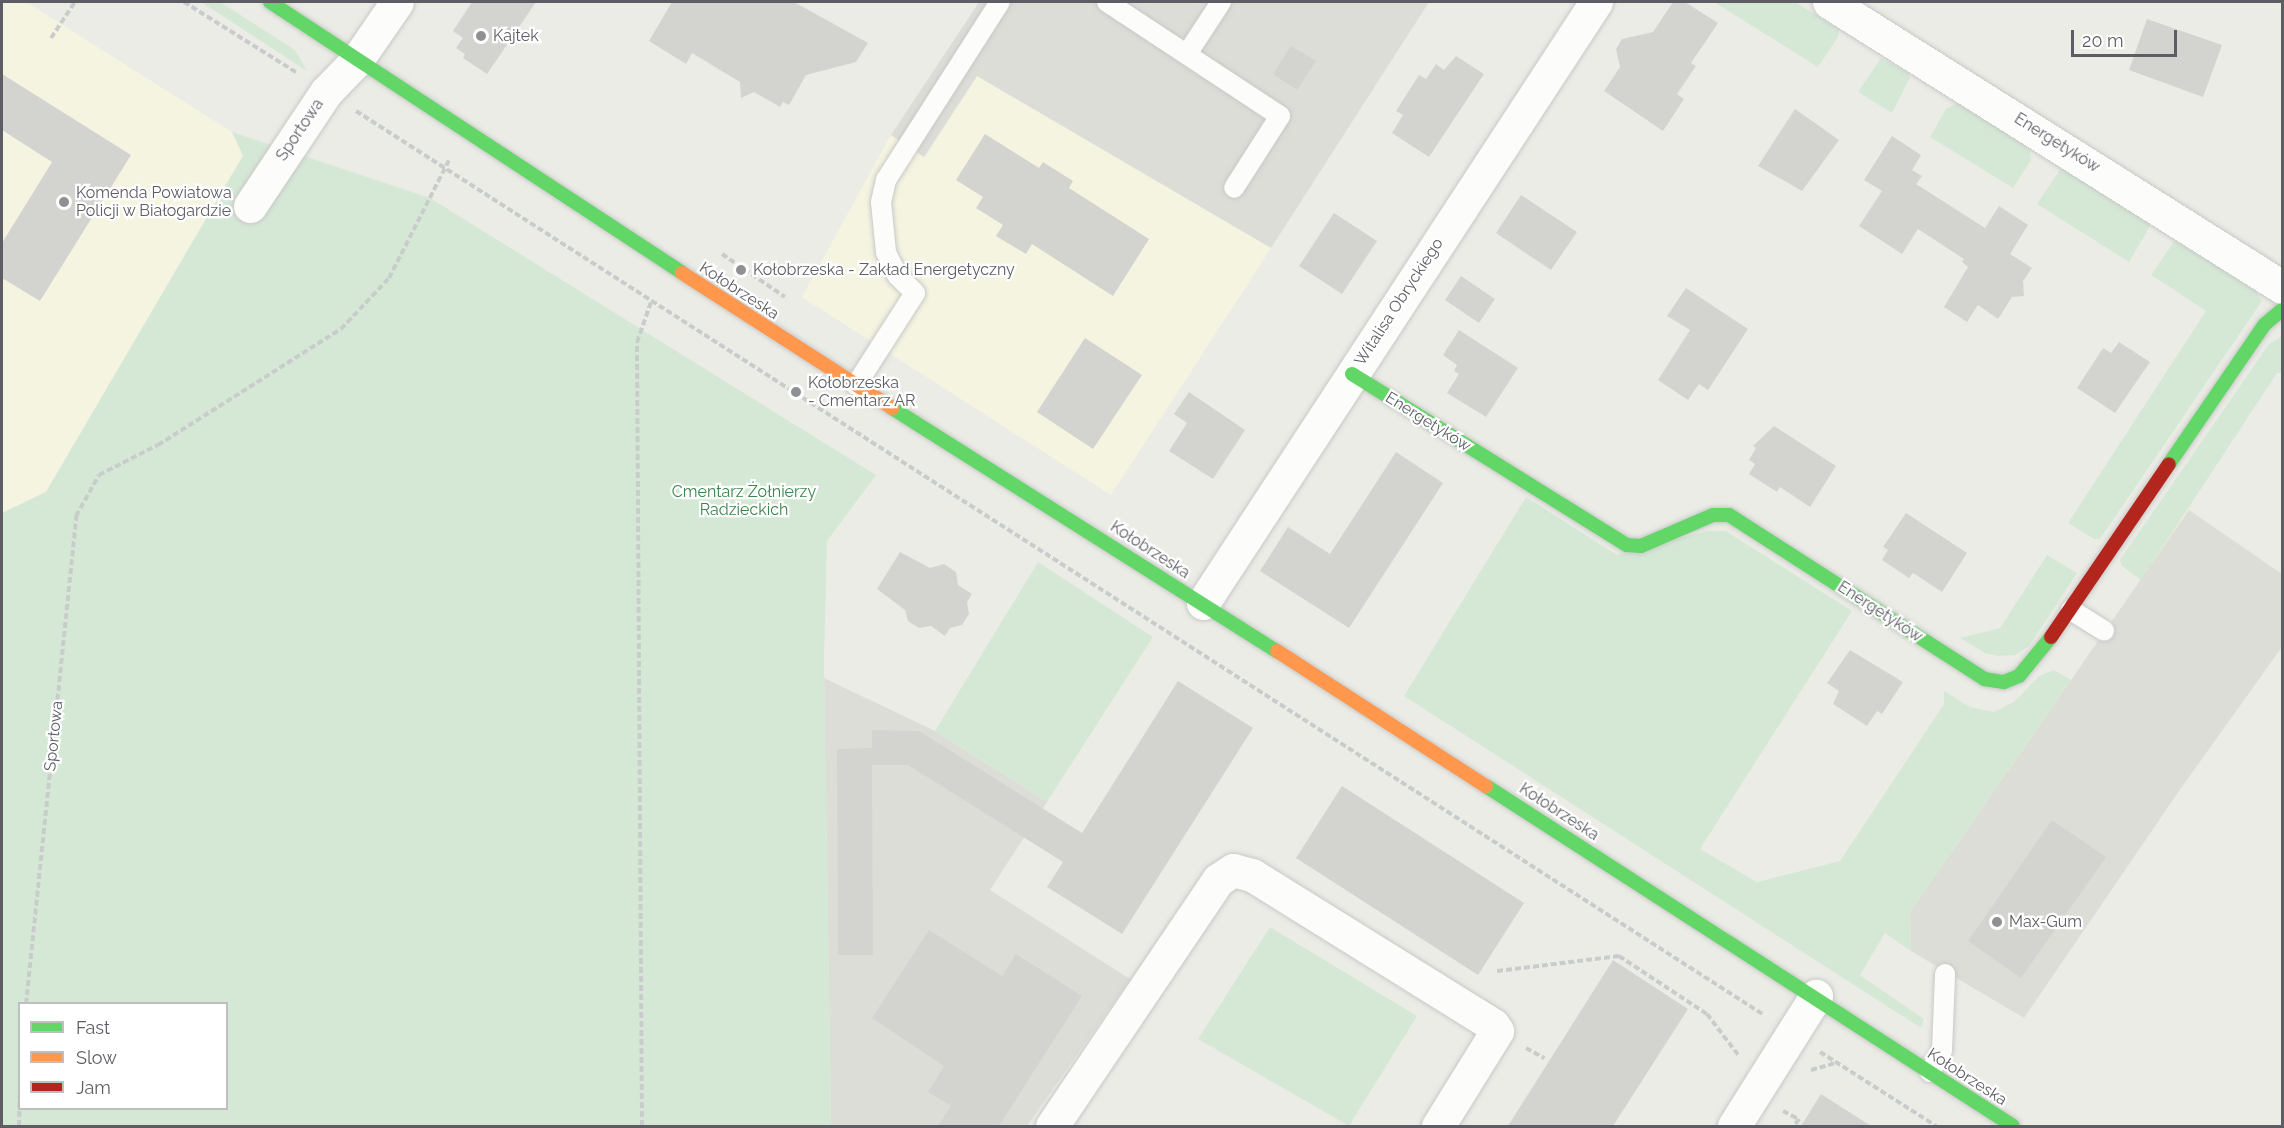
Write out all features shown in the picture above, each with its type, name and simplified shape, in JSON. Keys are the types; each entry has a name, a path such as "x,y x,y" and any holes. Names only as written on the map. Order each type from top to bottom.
{"main road":[{"name":"Kołobrzeska","path":"270,2 464,132 856,385 1203,603 1816,996 2013,1126"},
{"name":"Energetyków","path":"1352,374 1627,545 1641,546 1713,515 1740,520 1984,679 2004,682 2019,676 2037,658 2264,324 2283,310"}],"street":[{"name":"Sportowa","path":"250,206 326,92 357,60 397,2"},
{"name":"Witalisa Obryckiego","path":"1203,603 1596,2"},
{"name":"Energetyków","path":"1829,2 2283,287"},
{"path":"1052,1126 1218,880 1233,870 1252,875 1493,1025 1497,1031 1438,1126"},
{"path":"1734,1126 1816,996"}],"lane":[{"path":"856,385 915,293 897,275 886,252 881,201 886,180 1000,2"},
{"path":"1107,2 1280,116 1234,189"},
{"path":"1187,54 1221,2"},
{"path":"2071,610 2104,631"},
{"path":"1930,1072 1942,1050 1945,974"}],"path":[{"path":"51,38 75,2"},
{"path":"464,132 444,168 1936,1126"},
{"name":"Sportowa","path":"26,1002 76,516 99,475 158,445 341,329 389,278 444,168"},
{"path":"642,1126 637,342 651,302"},
{"path":"1497,971 1619,956 1707,1014 1760,1083"},
{"path":"18,1105 19,1126"},
{"path":"1781,1110 1799,1119 1794,1126"}],"shaded area":[{"path":"2,2 26,2 232,132 243,155 46,492 2,513"},
{"path":"979,2 1429,2 1271,248 977,76 924,157 891,135"},
{"path":"977,76 1271,248 1111,495 802,297 891,135 925,157"},
{"path":"2189,510 2282,574 2282,647 2179,791 2024,1018 1911,951 1910,912"},
{"path":"824,678 935,731 1047,802 990,890 1130,979 1027,1126 831,1126"}],"green space":[{"path":"201,2 220,2 295,50 307,71"},
{"path":"1714,2 1795,2 1839,29 1838,37 1818,67"},
{"path":"1881,58 1908,73 1910,78 1892,113 1858,92"},
{"path":"1958,103 2029,145 2031,160 2013,188 1930,137 1946,109"},
{"name":"Cmentarz Żołnierzy Radzieckich","path":"232,132 430,198 876,475 827,541 824,658 831,1126 2,1126 2,513 46,492 243,156"},
{"path":"2061,168 2152,223 2129,262 2037,204"},
{"path":"2175,240 2251,284 2262,301 2100,539 2094,539 2068,523 2206,311 2151,275"},
{"path":"2282,336 2282,373 2277,373 2141,580 2122,566 2120,560 2269,344"},
{"path":"1526,497 1617,555 1707,531 1726,531 1852,611 1700,849 1757,882 1840,861 1944,704 1944,691 1970,707 1994,712 2014,702 2039,676 2054,670 2071,680 1910,912 1911,951 1885,933 1860,975 1924,1019 1921,1028 1404,696"},
{"path":"2047,555 2077,573 2029,646 2015,655 1998,656 1985,653 1960,638 2000,628"},
{"path":"1038,562 1153,637 1047,802 935,731"},
{"path":"1270,927 1417,1016 1349,1126 1198,1039"}],"building":[{"path":"472,2 536,2 487,74 463,58 465,54 456,48 463,38 453,31"},
{"path":"672,2 794,2 868,43 856,62 806,75 789,105 783,102 780,107 754,92 741,98 740,82 692,53 686,64 649,41"},
{"path":"1673,2 1685,2 1718,23 1691,63 1696,66 1677,94 1684,99 1663,131 1604,91 1620,67 1616,49 1622,39 1653,32"},
{"path":"2147,19 2222,45 2203,97 2129,70"},
{"path":"1291,46 1316,61 1297,90 1273,74"},
{"path":"1456,56 1484,74 1429,157 1392,133 1403,115 1396,111 1419,75 1426,79 1436,64 1444,70"},
{"name":"Komenda Powiatowa Policji w Białogardzie","path":"2,74 131,155 40,301 2,278 2,243 52,162 2,130"},
{"path":"1795,109 1839,140 1802,191 1758,166"},
{"path":"985,134 1039,168 1043,162 1073,181 1069,188 1149,239 1113,296 1032,244 1026,254 996,236 1003,225 976,208 983,197 956,180"},
{"path":"1892,136 1921,155 1912,170 1922,176 1916,184 1985,228 1999,206 2028,225 2010,254 2032,268 2023,281 2024,296 2012,297 1998,319 1978,305 1967,322 1944,307 1968,267 1962,262 1964,259 1918,229 1902,254 1859,226 1882,191 1864,180"},
{"path":"1521,195 1577,232 1551,270 1496,233"},
{"path":"1334,213 1377,241 1342,294 1299,266"},
{"path":"1461,276 1495,299 1479,323 1445,300"},
{"path":"1686,288 1748,329 1708,390 1699,384 1688,400 1658,380 1690,330 1667,316"},
{"path":"1459,330 1518,368 1486,417 1447,393 1459,374 1454,371 1457,365 1443,355"},
{"path":"1085,338 1142,375 1093,449 1037,412"},
{"path":"2119,342 2150,362 2115,413 2077,388 2103,348 2111,353"},
{"path":"1189,392 1245,430 1213,479 1169,451 1187,423 1174,414"},
{"path":"1774,426 1836,466 1810,507 1780,487 1777,492 1749,474 1755,464 1749,460 1756,448 1753,446"},
{"path":"1396,452 1443,483 1349,628 1260,571 1288,527 1330,554"},
{"path":"1906,513 1967,553 1942,592 1913,573 1909,578 1882,560 1888,550 1883,547"},
{"path":"900,552 930,568 944,564 956,572 958,585 972,594 967,602 969,614 962,625 950,628 945,636 931,626 919,628 908,621 905,610 877,589"},
{"path":"1850,650 1903,682 1882,714 1877,711 1867,726 1833,704 1839,691 1827,683"},
{"path":"1178,681 1253,728 1122,934 1047,887 1063,862 908,765 872,765 873,955 838,955 837,749 872,748 872,730 919,731 1082,833"},
{"path":"1342,786 1524,903 1478,975 1296,858"},
{"path":"2052,820 2106,857 2021,978 1968,941"},
{"path":"929,930 1002,976 1016,954 1082,996 999,1126 938,1126 951,1106 928,1092 944,1066 872,1018"},
{"path":"1613,960 1688,1009 1613,1126 1508,1126"},
{"path":"1821,1094 1871,1126 1801,1126"}],"traffic: fast":[{"path":"270,2 682,273"},
{"path":"2169,464 2264,325 2282,310"},
{"path":"1352,374 1627,545 1641,546 1713,515 1729,515 1984,679 2004,682 2019,676 2051,637"},
{"path":"892,408 1277,651"},
{"path":"1486,786 2013,1126"}],"traffic: slow":[{"path":"682,273 892,408"},
{"path":"1277,651 1486,786"}],"traffic: jam":[{"path":"2051,637 2169,464"}],"place":[{"name":"Kajtek","path":"481,36"},
{"name":"Komenda Powiatowa Policji w Białogardzie","path":"64,202"},
{"name":"Kołobrzeska - Zakład Energetyczny","path":"741,270"},
{"name":"Kołobrzeska - Cmentarz AR","path":"796,392"},
{"name":"Max-Gum","path":"1997,922"}]}
